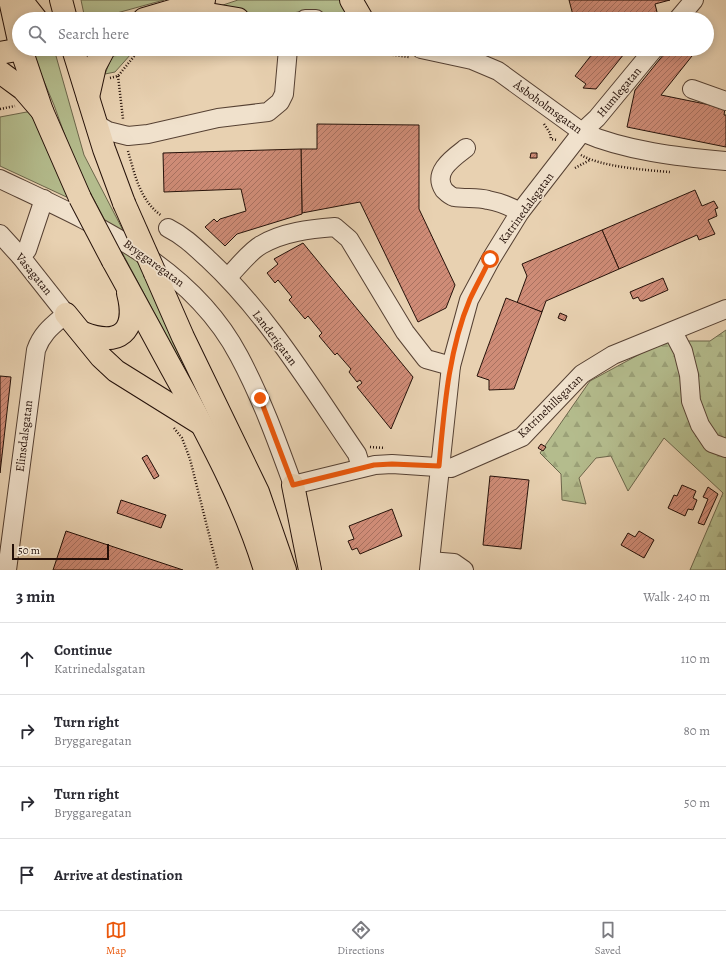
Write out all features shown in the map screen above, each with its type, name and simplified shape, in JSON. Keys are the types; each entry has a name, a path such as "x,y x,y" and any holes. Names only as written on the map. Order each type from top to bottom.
{"main road":[{"path":"10,0 13,12"},
{"path":"21,0 30,12"},
{"path":"61,0 64,12"},
{"path":"168,12 204,0"},
{"path":"352,0 358,12"},
{"path":"178,9 196,12"},
{"path":"0,53 12,51"},
{"path":"23,56 42,112 80,198 202,425 238,496 266,570"},
{"path":"75,56 96,124 124,203 183,337 258,492 285,570"},
{"path":"88,98 95,66 100,56"},
{"path":"0,72 23,89 42,112"},
{"path":"83,333 100,339 108,339 116,336 128,327 132,310 125,282"},
{"path":"66,314 101,357 116,371 202,425"},
{"path":"293,485 310,570"}],"street":[{"path":"684,12 694,0"},
{"path":"96,124 108,131 128,136 148,134 218,118 268,112 280,102 284,94 287,56"},
{"name":"Åsboholmsgatan","path":"453,56 472,60 498,71 582,132 613,144 726,161"},
{"name":"Humlegatan","path":"582,132 597,118 648,56"},
{"path":"692,89 726,101"},
{"name":"Katrinedalsgatan","path":"429,565 451,366 470,300 490,259 520,212 582,132"},
{"path":"466,148 450,161 442,171 440,177 441,185 446,192 452,196 488,199 520,212"},
{"name":"Bryggaregatan","path":"0,179 44,199 117,236 185,285 212,315 239,355 260,398 293,485"},
{"path":"21,257 27,250 44,199"},
{"path":"228,277 259,245 280,236 316,228 336,227 349,239 405,332 426,359 451,366"},
{"name":"Landerigatan","path":"168,228 182,235 228,277 273,334 357,454 361,467"},
{"name":"Vasagatan","path":"0,234 21,257 66,314"},
{"name":"Katrinehillsgatan","path":"439,466 451,468 522,437 582,374 613,355 673,332 726,309"},
{"name":"Elinsdalsgatan","path":"7,570 36,350 40,338 49,327 66,314"},
{"path":"673,332 682,351 689,375 691,401 700,425 712,443 726,448"},
{"path":"293,485 361,467 392,464 439,466"},
{"path":"429,565 454,563 464,570"}],"path":[{"path":"108,79 118,76 134,56"},
{"path":"118,76 124,126"},
{"path":"0,110 18,105"},
{"path":"127,146 137,183 151,209"},
{"path":"573,170 578,165 590,160"},
{"path":"169,424 182,438 190,459 218,570"}],"green space":[{"path":"81,0 164,0 120,12 84,12"},
{"path":"238,0 344,0 350,12 217,11 220,6"},
{"path":"33,56 56,56 84,155 141,265 252,496 76,166 54,105"},
{"path":"112,56 129,56 115,72 105,74"},
{"path":"32,111 73,200 0,166 0,117"},
{"path":"726,330 726,570 690,570 723,493 664,438 628,491 611,456 596,458 579,478 586,504 562,500 561,474 540,453 590,381 664,341 710,341"}],"building":[{"path":"569,0 670,0 655,4 657,12 572,12"},
{"path":"591,56 622,56 596,89 583,88 586,84 575,76"},
{"path":"662,56 692,56 661,95 725,108 726,147 627,127 635,90"},
{"path":"317,124 419,125 419,209 455,285 446,308 418,322 360,202 302,213 301,149 317,149"},
{"path":"301,149 302,214 237,234 225,246 205,227 214,219 217,222 220,219 246,211 241,189 164,192 163,153"},
{"path":"531,153 537,153 537,158 530,158"},
{"path":"695,190 702,206 714,201 718,208 715,209 717,216 708,220 715,234 699,240 697,235 619,269 602,230"},
{"path":"602,230 619,269 546,301 542,312 517,303 527,276 522,264"},
{"path":"303,243 413,377 391,429 357,387 362,383 360,380 357,382 349,372 351,369 337,353 335,355 319,336 322,333 308,316 305,319 289,300 292,297 278,280 275,283 267,273 278,264 274,259"},
{"path":"663,278 668,290 643,301 640,301 638,297 633,299 630,292"},
{"path":"506,298 542,312 514,389 489,390 489,380 477,376"},
{"path":"560,313 567,316 565,321 558,318"},
{"path":"0,376 11,377 0,473"},
{"path":"541,444 546,447 543,451 538,448"},
{"path":"147,455 159,476 154,479 142,458"},
{"path":"490,476 529,480 521,549 483,545"},
{"path":"682,485 696,491 693,498 697,500 693,510 688,509 685,516 668,508 674,495 677,496"},
{"path":"708,487 718,494 704,525 698,523 708,499 703,497"},
{"path":"121,500 166,515 161,528 117,513"},
{"path":"392,509 402,536 360,554 357,548 352,550 348,541 354,539 349,526"},
{"path":"66,531 183,570 53,570"},
{"path":"639,531 654,540 644,558 621,545 628,533 635,537"}],"route":[{"path":"260,398 293,485 374,465 392,464 439,466 451,366 457,341 470,300 490,259"}]}
